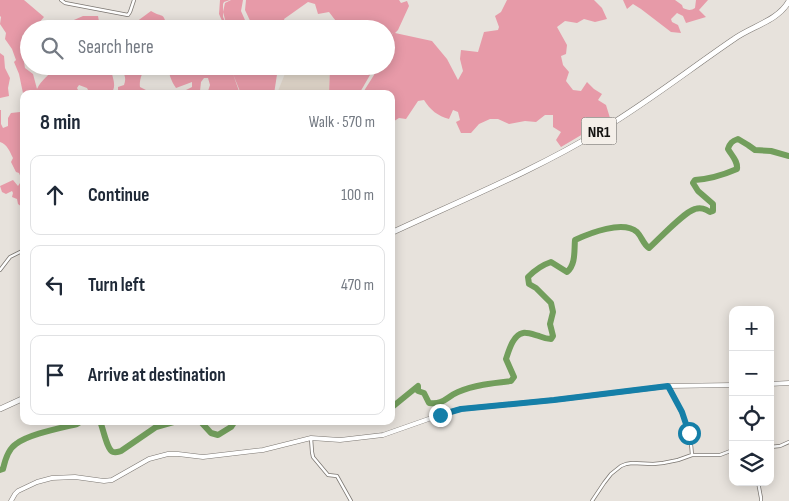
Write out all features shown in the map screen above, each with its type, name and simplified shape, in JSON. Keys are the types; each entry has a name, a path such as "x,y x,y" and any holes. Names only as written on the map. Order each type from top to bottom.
{"highway":[{"name":"NR1","path":"395,231 537,165 602,130 736,37 782,12 789,1"},
{"path":"0,409 20,400"}],"main road":[{"path":"774,384 789,383"},
{"path":"11,501 18,491 33,483 52,478 70,477 104,481 112,480 159,455 202,456 263,450 311,438 340,440 383,435 454,410 668,386 729,385"}],"street":[{"path":"61,0 65,3 128,15 134,0"},
{"path":"0,270 10,257 20,252"},
{"path":"668,386 682,412 692,444 692,455"},
{"path":"311,438 314,457 328,475 337,476 351,501"},
{"path":"774,447 789,442"},
{"path":"592,501 604,482 621,466 632,463 653,464 670,462 692,455 720,455 729,452"},
{"path":"759,486 761,501"}],"shaded area":[{"path":"0,0 24,0 44,17 41,20 20,20 20,75 33,75 37,89 48,75 112,75 113,90 88,90 79,85 78,90 22,90 14,62 16,60 12,49 5,39 6,33 0,24"},
{"path":"220,0 230,0 223,4 224,20 222,20 219,14"},
{"path":"231,0 243,0 241,11 245,20 225,20 223,12 225,3"},
{"path":"246,0 399,0 401,3 407,1 409,6 395,33 395,20 335,20 329,12 318,14 315,4 308,2 284,20 250,20 245,10"},
{"path":"507,0 594,0 602,8 607,19 595,22 584,19 577,23 565,21 557,27 567,45 566,54 561,56 563,65 569,72 566,81 573,90 581,91 587,82 602,94 598,100 606,105 610,118 561,147 556,140 561,132 553,127 553,115 545,115 536,122 525,121 509,124 498,119 490,119 479,124 471,133 461,133 456,122 460,120 458,112 453,110 449,119 445,118 432,110 424,100 418,101 406,119 399,118 395,120 395,90 365,90 374,75 395,75 395,33 432,41 447,59 458,80 463,71 460,59 461,50 478,52 484,32 498,30 499,27 495,16 501,12"},
{"path":"623,0 675,0 683,8 692,10 695,8 696,0 708,0 699,10 706,17 686,23 683,16 677,13 671,19 672,22 678,25 681,33 671,32 633,4 627,9"},
{"path":"151,11 162,16 164,20 139,20"},
{"path":"83,16 98,16 99,20 74,20"},
{"path":"0,53 4,56 5,68 10,78 9,96 0,98"},
{"path":"124,75 142,75 140,87 146,90 118,90 118,87 124,85"},
{"path":"170,75 233,75 239,90 208,90 210,85 208,78 204,78 201,82 200,90 186,90 192,87 192,82 176,88"},
{"path":"233,75 277,75 275,90 239,90"},
{"path":"284,75 330,75 329,90 278,90"},
{"path":"330,75 370,75 361,90 329,90"},
{"path":"0,110 3,128 8,126 8,118 11,113 20,112 20,175 11,162 13,158 5,144 0,142"},
{"path":"13,180 18,186 20,183 20,206 17,199 12,197 12,191 6,194 2,192 0,186"}],"waterway":[{"path":"395,405 418,386 418,391 424,393 429,403 438,403 470,388 511,381 514,377 506,359 512,343 517,337 525,333 548,339 551,339 553,336 550,324 553,312 551,303 536,288 529,284 528,277 539,268 551,262 567,272 572,265 575,240 606,229 624,227 637,232 649,248 690,211 699,208 710,212 713,211 713,204 698,191 693,183 695,180 706,179 737,169 736,161 728,149 732,142 738,139 755,150 771,151 789,156"},
{"path":"0,470 3,469 6,458 13,446 21,440 73,425"},
{"path":"101,425 105,438 113,452 121,451 156,427 163,425"},
{"path":"204,425 211,433 218,435 232,425"}],"route":[{"path":"440,415 461,409 668,386 682,412 689,433"}]}
